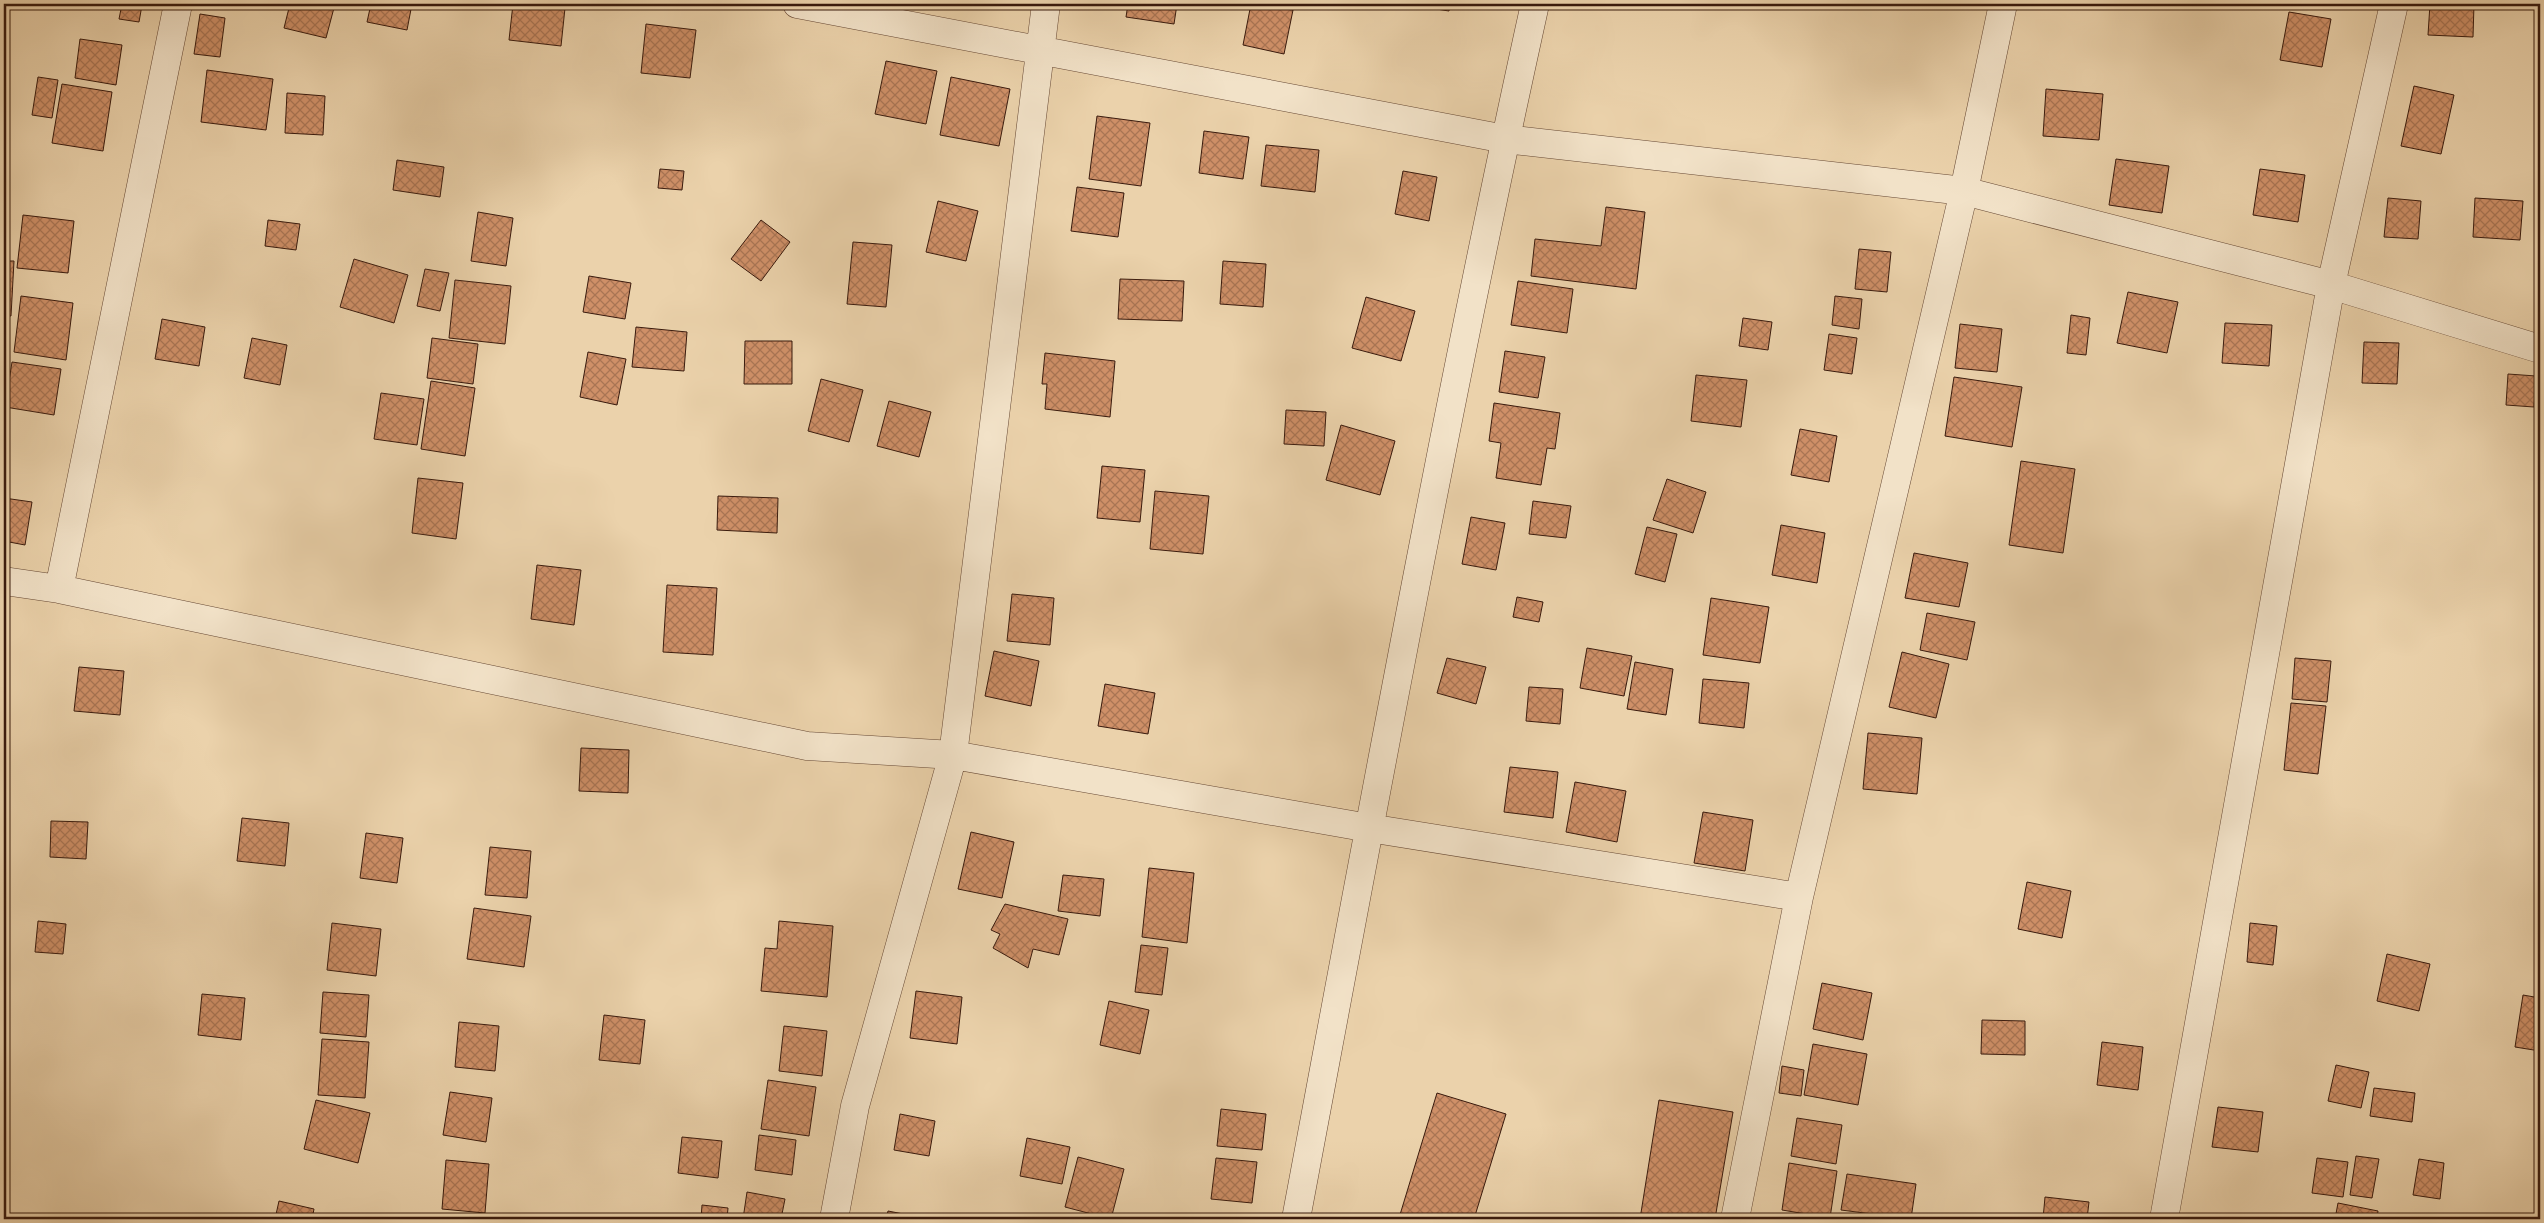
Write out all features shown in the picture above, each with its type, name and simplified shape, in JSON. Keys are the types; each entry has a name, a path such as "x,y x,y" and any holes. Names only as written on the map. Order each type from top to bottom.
{"street":[{"path":"60,589 178,4"},
{"path":"797,4 1506,139 1964,191 2331,285 2540,348"},
{"path":"834,1219 855,1106 953,754 1046,4"},
{"path":"1296,1219 1369,828 1506,139 1535,4"},
{"path":"1735,1219 1798,898 1964,191 2003,4"},
{"path":"2164,1219 2331,285 2394,4"},
{"path":"4,581 60,589 807,746 953,754 1369,828 1798,898"}],"building":[{"path":"122,4 142,5 139,22 119,19"},
{"path":"290,4 335,4 326,38 284,28"},
{"path":"371,4 412,4 407,30 367,22"},
{"path":"513,4 565,8 561,46 509,40"},
{"path":"1128,4 1177,4 1174,24 1126,17"},
{"path":"1251,4 1293,10 1284,54 1243,45"},
{"path":"1418,4 1450,4 1449,11 1417,6"},
{"path":"2430,4 2474,4 2473,37 2428,35"},
{"path":"2289,12 2331,19 2322,67 2280,60"},
{"path":"200,14 225,18 220,57 194,54"},
{"path":"646,24 696,30 690,78 641,73"},
{"path":"80,39 122,45 116,85 75,78"},
{"path":"886,61 937,71 926,124 875,114"},
{"path":"207,70 273,79 266,130 201,122"},
{"path":"38,77 58,80 52,118 32,115"},
{"path":"951,77 1010,89 999,146 940,135"},
{"path":"62,84 112,92 103,151 52,143"},
{"path":"2414,86 2454,95 2441,154 2401,146"},
{"path":"2046,89 2103,94 2099,140 2043,136"},
{"path":"287,93 325,96 323,135 285,133"},
{"path":"1097,116 1150,123 1141,186 1089,179"},
{"path":"1204,131 1249,137 1243,179 1199,173"},
{"path":"1266,145 1319,150 1315,192 1261,186"},
{"path":"2116,159 2169,166 2162,213 2109,205"},
{"path":"397,160 444,167 440,197 393,190"},
{"path":"660,169 684,171 682,190 658,188"},
{"path":"2260,169 2305,175 2298,222 2253,215"},
{"path":"1403,171 1437,177 1429,221 1395,214"},
{"path":"1077,187 1124,193 1118,237 1071,231"},
{"path":"2388,198 2421,201 2418,239 2384,237"},
{"path":"2475,198 2523,201 2520,240 2473,237"},
{"path":"938,201 978,211 966,261 926,252"},
{"path":"1606,207 1645,212 1636,289 1531,276 1535,239 1601,246"},
{"path":"478,212 513,218 506,266 471,261"},
{"path":"23,215 74,221 68,273 17,268"},
{"path":"268,220 300,224 296,250 265,246"},
{"path":"761,220 790,242 761,281 731,259"},
{"path":"853,242 892,245 886,307 847,304"},
{"path":"1859,249 1891,252 1887,292 1855,289"},
{"path":"354,259 408,275 394,323 340,307"},
{"path":"4,261 14,261 11,316 4,315"},
{"path":"1223,261 1266,264 1263,307 1220,304"},
{"path":"425,269 449,273 440,311 417,306"},
{"path":"589,276 631,283 625,319 583,312"},
{"path":"1120,279 1184,281 1182,321 1118,319"},
{"path":"455,280 511,286 505,344 449,338"},
{"path":"1518,281 1573,289 1567,333 1511,325"},
{"path":"2128,292 2178,302 2167,353 2117,343"},
{"path":"21,296 73,303 66,360 14,352"},
{"path":"1835,296 1862,299 1859,329 1832,325"},
{"path":"1366,297 1415,311 1401,361 1352,348"},
{"path":"2071,315 2090,318 2086,355 2067,353"},
{"path":"1743,318 1772,322 1768,350 1739,346"},
{"path":"162,319 205,327 199,366 155,359"},
{"path":"2225,323 2272,325 2269,366 2222,363"},
{"path":"1960,324 2002,329 1997,372 1955,368"},
{"path":"636,327 687,332 684,371 632,367"},
{"path":"1829,334 1857,338 1852,374 1824,370"},
{"path":"252,338 287,345 280,385 244,378"},
{"path":"432,338 478,344 473,384 427,378"},
{"path":"745,341 792,341 792,384 744,384"},
{"path":"2364,342 2399,343 2397,384 2362,383"},
{"path":"1505,351 1545,357 1538,398 1499,392"},
{"path":"588,352 626,359 617,405 580,397"},
{"path":"1045,353 1115,361 1110,417 1045,409 1047,384 1042,384"},
{"path":"12,362 61,369 54,415 5,407"},
{"path":"2508,374 2536,376 2534,407 2506,405"},
{"path":"1696,375 1747,380 1741,427 1691,421"},
{"path":"1954,377 2022,387 2012,447 1945,436"},
{"path":"821,379 863,390 849,442 808,431"},
{"path":"431,381 475,388 465,456 421,449"},
{"path":"381,393 424,399 417,445 374,439"},
{"path":"889,401 931,412 919,457 877,446"},
{"path":"1494,403 1560,413 1555,449 1547,448 1541,485 1496,478 1501,443 1489,441"},
{"path":"1286,410 1326,412 1324,446 1284,444"},
{"path":"1341,425 1395,441 1380,495 1326,480"},
{"path":"1800,429 1837,436 1829,482 1791,475"},
{"path":"2021,461 2075,469 2063,553 2009,545"},
{"path":"1102,466 1145,470 1140,522 1097,518"},
{"path":"418,478 463,483 456,539 412,533"},
{"path":"1667,479 1706,492 1693,533 1653,520"},
{"path":"1155,491 1209,496 1203,554 1150,549"},
{"path":"718,496 778,498 777,533 717,530"},
{"path":"4,498 32,502 25,545 4,541"},
{"path":"1533,501 1571,506 1566,538 1529,534"},
{"path":"1471,517 1505,523 1496,570 1462,564"},
{"path":"1781,525 1825,533 1817,583 1772,575"},
{"path":"1647,527 1677,534 1665,582 1635,574"},
{"path":"1914,553 1968,563 1959,607 1905,598"},
{"path":"537,565 581,570 574,625 531,619"},
{"path":"667,585 717,588 713,655 663,652"},
{"path":"1012,594 1054,598 1050,645 1007,641"},
{"path":"1517,597 1543,602 1539,622 1513,617"},
{"path":"1711,598 1769,607 1760,663 1703,655"},
{"path":"1927,613 1975,622 1967,660 1920,650"},
{"path":"1587,648 1632,656 1624,696 1580,688"},
{"path":"994,651 1039,661 1031,706 985,696"},
{"path":"1902,652 1949,664 1936,718 1889,707"},
{"path":"1447,658 1486,667 1476,704 1437,693"},
{"path":"2295,658 2331,661 2327,702 2292,699"},
{"path":"1635,662 1673,669 1666,715 1627,709"},
{"path":"79,667 124,671 120,715 74,711"},
{"path":"1703,679 1749,683 1744,728 1699,723"},
{"path":"1105,684 1155,693 1148,734 1098,726"},
{"path":"1529,687 1563,689 1560,724 1526,721"},
{"path":"2291,703 2326,706 2318,774 2284,770"},
{"path":"1868,733 1922,738 1917,794 1863,789"},
{"path":"581,748 629,750 628,793 579,791"},
{"path":"1510,767 1558,772 1553,818 1504,812"},
{"path":"1575,782 1626,791 1617,842 1566,832"},
{"path":"1703,812 1753,820 1745,871 1694,863"},
{"path":"242,818 289,823 285,866 237,861"},
{"path":"51,821 88,822 86,859 50,857"},
{"path":"971,832 1014,842 1002,898 958,889"},
{"path":"366,833 403,838 397,883 360,878"},
{"path":"490,847 531,851 527,898 485,895"},
{"path":"1149,868 1194,873 1187,943 1142,937"},
{"path":"1063,875 1104,879 1100,916 1058,911"},
{"path":"2027,882 2071,891 2062,938 2018,929"},
{"path":"1005,904 1068,919 1059,955 1033,949 1028,968 993,948 1000,934 991,930"},
{"path":"474,908 531,916 524,967 467,959"},
{"path":"38,921 66,924 63,954 35,952"},
{"path":"779,921 833,926 827,997 761,991 765,948 777,949"},
{"path":"332,923 381,929 376,976 327,970"},
{"path":"2250,923 2277,926 2273,965 2247,962"},
{"path":"1141,945 1168,948 1162,995 1135,992"},
{"path":"2387,954 2430,964 2419,1011 2377,1001"},
{"path":"1822,983 1872,993 1863,1040 1813,1029"},
{"path":"916,991 962,997 957,1044 910,1038"},
{"path":"323,992 369,995 366,1037 320,1033"},
{"path":"202,994 245,998 241,1040 198,1035"},
{"path":"2523,995 2540,998 2540,1051 2515,1047"},
{"path":"1109,1001 1149,1010 1140,1054 1100,1045"},
{"path":"604,1015 645,1020 640,1064 599,1060"},
{"path":"1982,1020 2025,1021 2025,1055 1981,1054"},
{"path":"459,1022 499,1026 495,1071 455,1067"},
{"path":"784,1026 827,1031 822,1076 779,1071"},
{"path":"322,1039 369,1042 365,1098 318,1095"},
{"path":"2102,1042 2143,1047 2138,1090 2097,1085"},
{"path":"1813,1044 1867,1054 1858,1105 1804,1095"},
{"path":"2336,1065 2369,1072 2361,1108 2328,1101"},
{"path":"1782,1066 1804,1070 1801,1096 1779,1093"},
{"path":"768,1080 816,1087 809,1136 761,1129"},
{"path":"2374,1088 2415,1093 2412,1122 2370,1116"},
{"path":"450,1092 492,1098 486,1142 443,1135"},
{"path":"1437,1093 1506,1114 1474,1219 1399,1218"},
{"path":"316,1100 370,1113 358,1163 304,1149"},
{"path":"1659,1100 1733,1112 1715,1219 1640,1219"},
{"path":"2218,1107 2263,1112 2258,1152 2212,1147"},
{"path":"1221,1109 1266,1114 1262,1150 1217,1146"},
{"path":"900,1114 935,1121 929,1156 894,1150"},
{"path":"1797,1118 1842,1125 1836,1164 1791,1156"},
{"path":"759,1135 796,1140 792,1175 755,1170"},
{"path":"682,1137 722,1141 718,1178 678,1173"},
{"path":"1027,1138 1070,1147 1062,1184 1020,1176"},
{"path":"2356,1156 2379,1159 2372,1198 2350,1195"},
{"path":"1078,1157 1124,1169 1111,1219 1065,1207"},
{"path":"1216,1158 1257,1162 1252,1203 1211,1199"},
{"path":"2317,1158 2348,1162 2343,1197 2312,1193"},
{"path":"2419,1159 2444,1163 2440,1199 2413,1195"},
{"path":"446,1160 489,1164 485,1213 442,1209"},
{"path":"1789,1163 1837,1171 1830,1218 1782,1210"},
{"path":"1847,1174 1916,1184 1911,1219 1841,1210"},
{"path":"747,1192 785,1199 781,1219 743,1219"},
{"path":"2045,1197 2089,1202 2087,1219 2043,1219"},
{"path":"279,1201 314,1209 312,1219 275,1219"},
{"path":"2338,1203 2378,1211 2377,1219 2335,1219"},
{"path":"702,1205 728,1208 727,1219 701,1219"},
{"path":"888,1211 929,1219 886,1219"}]}
